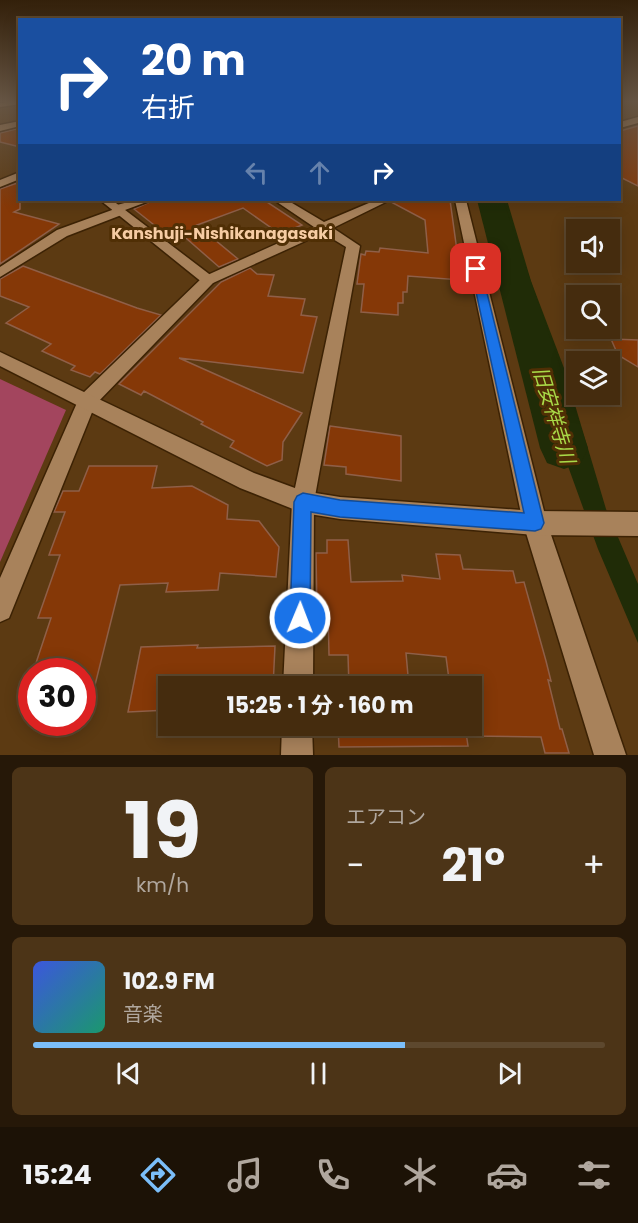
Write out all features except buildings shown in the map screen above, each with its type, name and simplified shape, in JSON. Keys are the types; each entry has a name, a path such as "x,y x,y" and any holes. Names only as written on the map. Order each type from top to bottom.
{"street":[{"path":"0,184 18,176"},
{"path":"106,201 208,280"},
{"path":"0,273 62,233 143,201"},
{"path":"282,201 353,246 303,502 298,676"},
{"path":"0,609 87,401 208,280 382,201"},
{"path":"460,201 535,523 610,755"},
{"path":"0,358 248,481 303,502 340,508 535,523 638,524"},
{"path":"297,736 297,755"}],"shaded area":[{"path":"0,379 66,410 0,562"}],"water":[{"path":"495,201 507,201 531,281 566,375 566,405 575,405 606,509 638,584 638,643 598,549 548,411 547,364 522,308 523,288"}],"waterway":[{"name":"旧安祥寺川","path":"490,201 564,448"}],"district":[{"name":"Kanshuji-Nishikanagasaki","path":"222,233"}],"route":[{"path":"300,618 303,502 340,508 535,523 476,269"}]}
